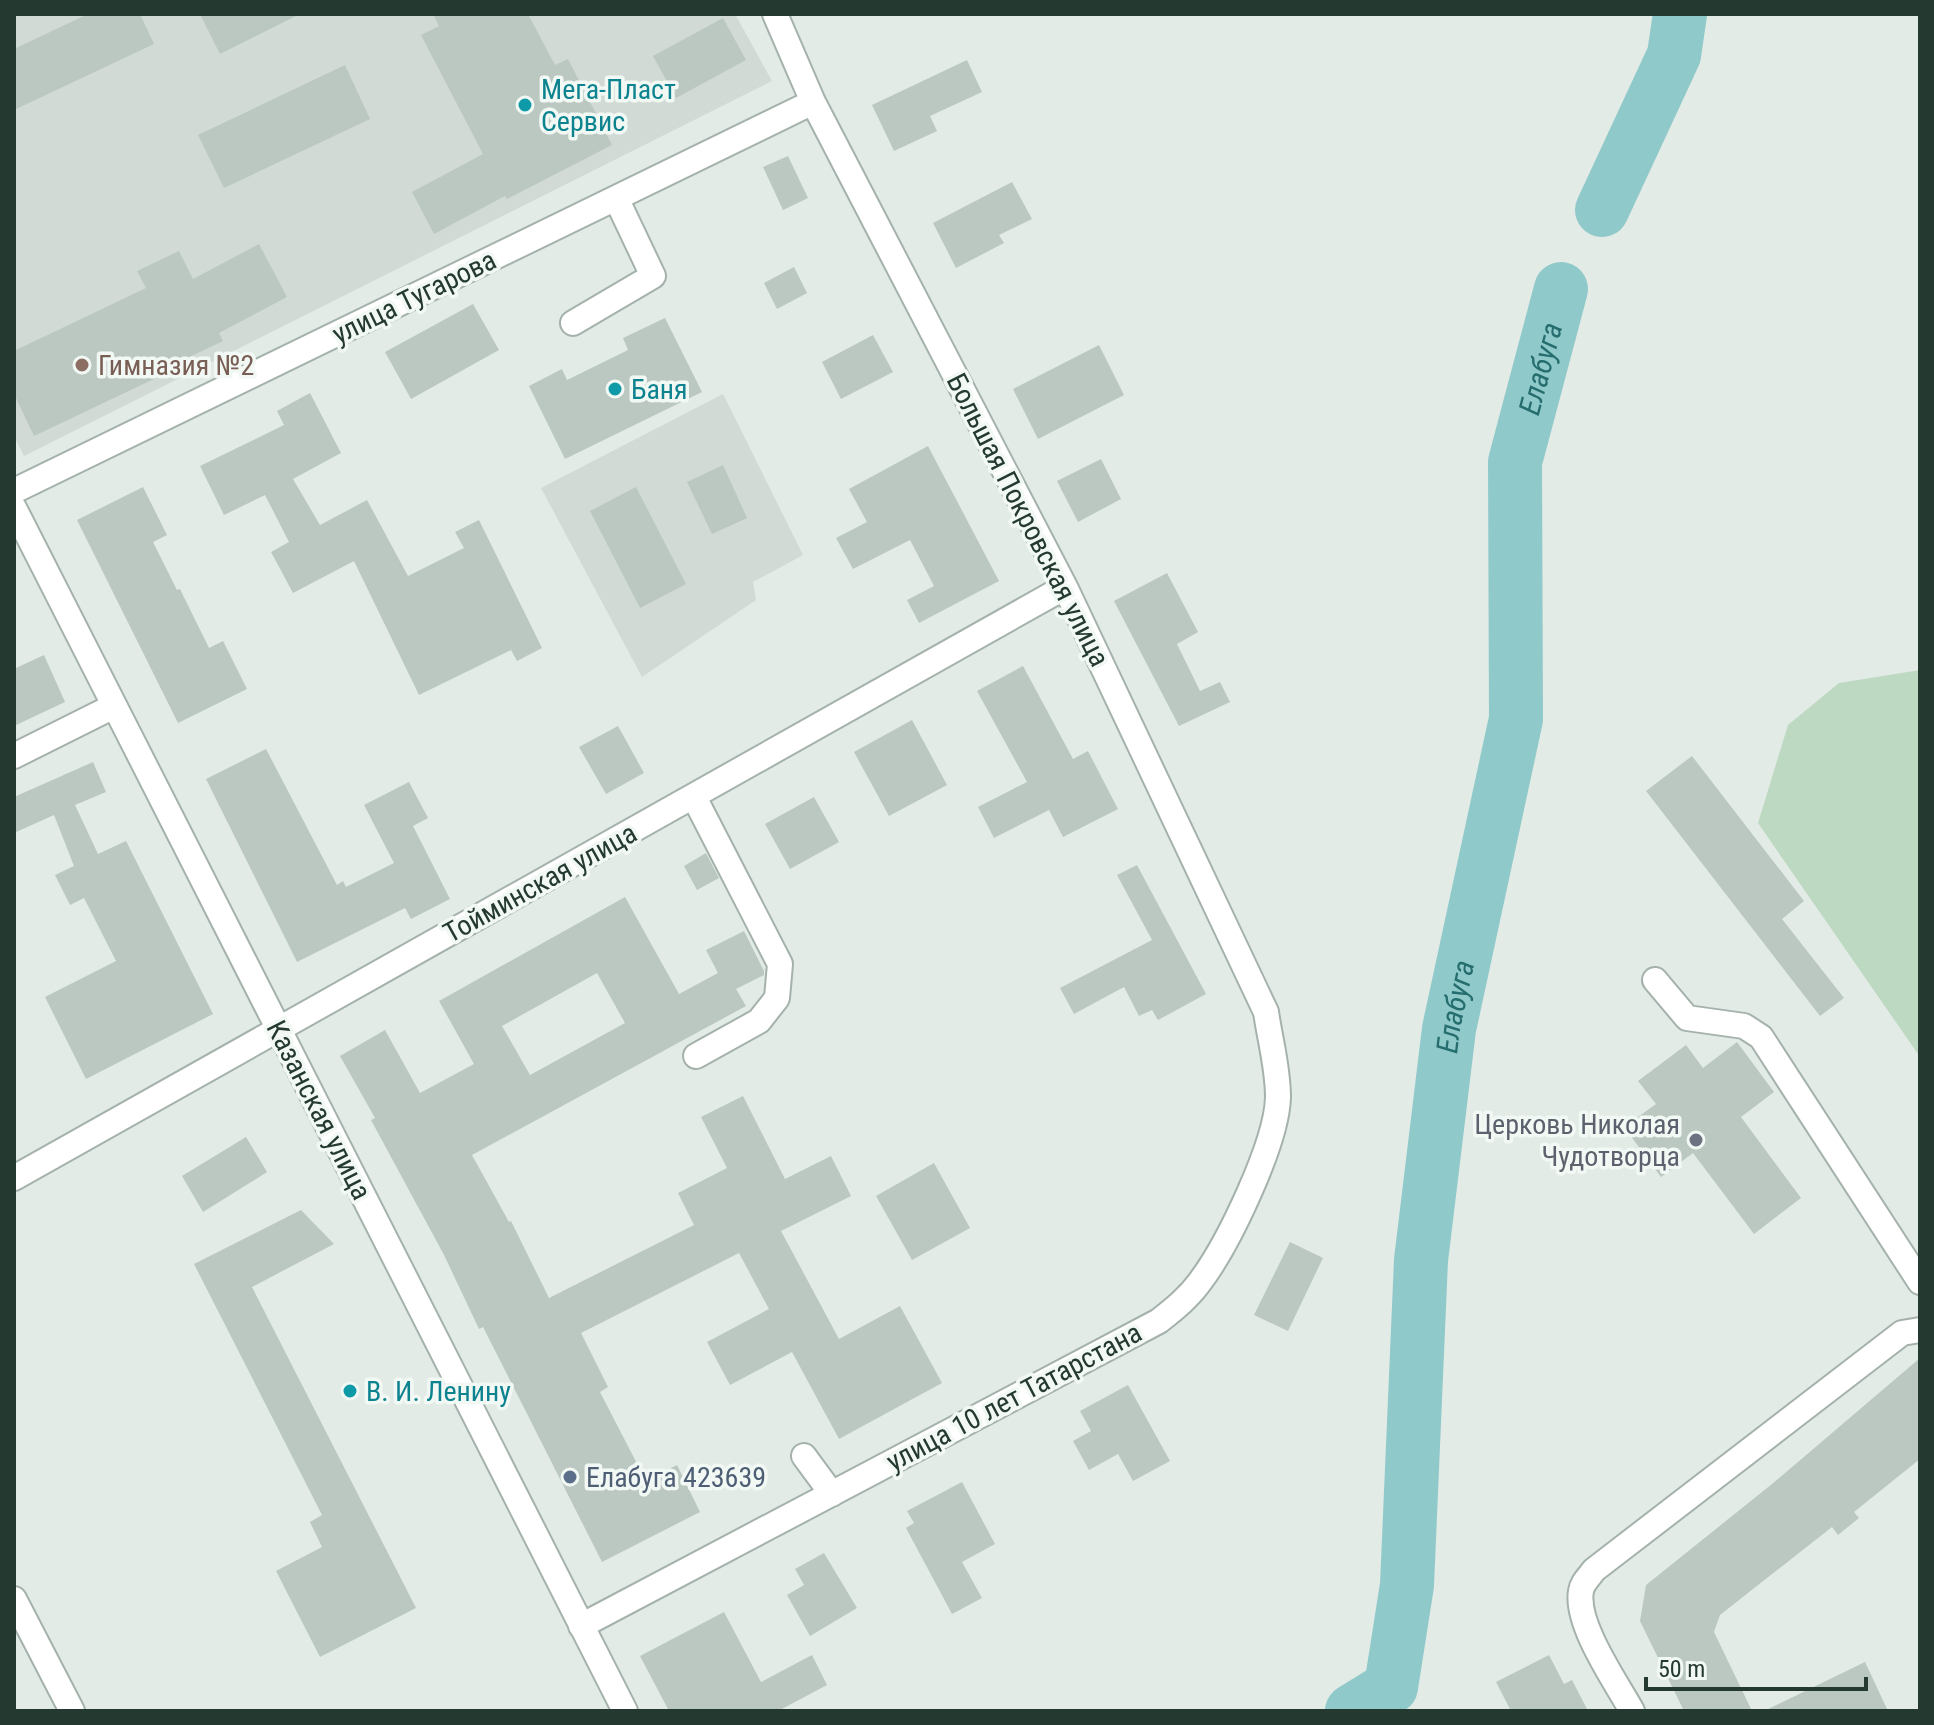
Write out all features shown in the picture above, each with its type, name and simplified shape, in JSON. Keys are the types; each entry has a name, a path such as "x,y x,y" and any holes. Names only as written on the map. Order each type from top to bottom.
{"street":[{"name":"Большая Покровская улица","path":"775,14 813,102 1065,587 1266,1012 1269,1032"},
{"name":"улица Тугарова","path":"14,491 813,102"},
{"path":"573,323 653,276 616,198"},
{"name":"Казанская улица","path":"14,508 625,1711"},
{"name":"Тойминская улица","path":"14,1178 1065,587"},
{"path":"14,756 114,706"},
{"path":"694,797 780,964 777,998 759,1021 696,1056"},
{"path":"1655,980 1687,1018 1744,1026 1761,1037 1920,1282"},
{"name":"улица 10 лет Татарстана","path":"581,1626 1159,1321 1185,1300 1214,1262 1235,1221 1271,1132 1278,1100 1277,1069 1269,1032"},
{"path":"1632,1711 1583,1615 1581,1592 1585,1581 1594,1570 1902,1333 1920,1330"},
{"path":"804,1456 832,1494"},
{"path":"14,1599 72,1711"}],"shaded area":[{"path":"14,14 735,14 772,81 24,456 14,436"},
{"path":"723,394 803,555 753,582 756,600 642,677 541,488"}],"green space":[{"path":"1920,670 1920,1057 1758,823 1788,725 1839,683"}],"building":[{"path":"88,14 140,14 154,44 14,110 14,49"},
{"path":"200,14 300,14 220,54"},
{"name":"Мега-Пласт Сервис","path":"433,14 528,14 555,65 568,59 612,145 434,234 412,192 483,154 421,35 439,26"},
{"path":"723,18 746,60 676,98 653,56"},
{"path":"967,60 982,92 930,116 937,131 894,151 872,105"},
{"path":"345,65 370,119 224,188 198,135"},
{"path":"788,156 808,198 783,210 763,167"},
{"path":"1012,182 1032,219 999,235 1004,243 956,268 933,223"},
{"path":"259,244 287,297 219,333 223,341 154,374 156,378 34,436 14,394 14,351 146,288 137,271 179,251 193,279"},
{"path":"794,267 807,293 777,309 764,283"},
{"path":"473,304 499,350 411,399 385,352"},
{"name":"Баня","path":"665,318 702,392 565,459 529,386 562,369 567,380 628,350 623,338"},
{"path":"873,335 893,372 841,399 822,362"},
{"path":"1099,345 1124,395 1038,439 1013,389"},
{"path":"310,393 341,453 293,479 320,525 367,500 408,576 464,548 455,532 479,520 542,648 517,661 511,650 419,695 354,561 293,593 271,552 289,542 265,495 224,515 200,466 284,425 277,411"},
{"path":"928,446 999,581 919,623 907,600 934,586 910,540 853,569 836,538 867,522 849,489"},
{"path":"1101,459 1121,499 1078,522 1057,481"},
{"path":"723,465 747,518 712,534 687,482"},
{"path":"143,487 167,535 153,542 177,590 180,589 209,648 223,641 247,689 178,723 77,520"},
{"path":"636,487 686,584 640,608 590,511"},
{"path":"1167,573 1198,632 1177,644 1200,691 1220,682 1230,702 1179,726 1114,601"},
{"path":"44,655 65,702 14,726 14,669"},
{"path":"1023,666 1073,759 1088,751 1118,809 1063,837 1049,810 994,838 978,807 1027,782 977,691"},
{"path":"912,720 947,785 889,816 854,752"},
{"path":"618,726 644,773 606,794 579,747"},
{"path":"266,749 337,885 343,881 346,887 394,863 364,805 409,782 428,818 413,826 450,899 411,919 405,908 297,962 206,779"},
{"path":"1692,756 1804,901 1782,919 1844,998 1820,1016 1646,791"},
{"path":"93,762 106,792 75,805 98,854 126,841 213,1014 86,1079 45,997 116,961 84,898 70,905 55,875 74,866 54,815 14,833 14,797"},
{"path":"814,797 839,842 790,869 765,824"},
{"path":"706,853 719,878 697,890 684,866"},
{"path":"1137,865 1206,994 1158,1020 1152,1010 1139,1016 1124,987 1074,1014 1060,988 1152,940 1117,875"},
{"path":"625,897 679,994 718,973 706,950 744,931 764,971 764,975 736,989 746,1006 472,1155 511,1221 549,1298 694,1225 678,1193 727,1168 701,1117 743,1096 785,1179 831,1156 851,1196 781,1231 839,1339 900,1306 942,1383 839,1439 792,1352 730,1385 707,1342 769,1309 739,1253 581,1333 608,1387 600,1392 646,1481 677,1465 700,1512 602,1562 483,1327 479,1329 444,1255 371,1120 375,1118 340,1056 385,1030 420,1093 474,1064 439,1001","holes":["597,973 625,1023 530,1075 502,1026"]},
{"name":"Церковь Николая Чудотворца","path":"1737,1042 1774,1092 1741,1117 1801,1198 1754,1234 1693,1153 1661,1177 1624,1127 1656,1104 1638,1081 1686,1045 1703,1068"},
{"path":"246,1137 267,1172 203,1212 182,1176"},
{"path":"934,1163 970,1228 912,1260 876,1196"},
{"path":"301,1210 334,1244 252,1287 416,1608 320,1657 276,1571 322,1547 310,1522 322,1515 194,1264"},
{"path":"1290,1242 1323,1258 1288,1331 1254,1315"},
{"path":"1920,1358 1920,1459 1854,1512 1859,1518 1838,1535 1832,1527 1720,1615 1714,1632 1752,1711 1684,1711 1640,1621 1646,1585 1772,1484"},
{"path":"1128,1385 1170,1461 1133,1481 1118,1454 1089,1470 1073,1441 1091,1431 1080,1411"},
{"path":"962,1482 995,1544 962,1562 982,1598 952,1614 906,1528 914,1523 907,1511"},
{"path":"824,1553 857,1608 810,1636 787,1595 804,1585 795,1569"},
{"path":"724,1612 761,1682 812,1655 827,1685 778,1711 669,1711 640,1656"},
{"path":"1549,1655 1564,1684 1572,1680 1588,1711 1511,1711 1496,1682"},
{"path":"1865,1662 1888,1711 1764,1711"}],"waterway":[{"name":"Елабуга","path":"1602,210 1674,55 1680,14"},
{"name":"Елабуга","path":"1352,1711 1391,1687 1407,1585 1421,1260 1449,1029 1516,719 1515,462 1561,289"}],"place":[{"name":"Мега-Пласт Сервис","path":"525,105"},
{"name":"Гимназия №2","path":"82,365"},
{"name":"Баня","path":"615,389"},
{"name":"Церковь Николая Чудотворца","path":"1696,1140"},
{"name":"В. И. Ленину","path":"350,1391"},
{"name":"Елабуга 423639","path":"570,1477"}]}
